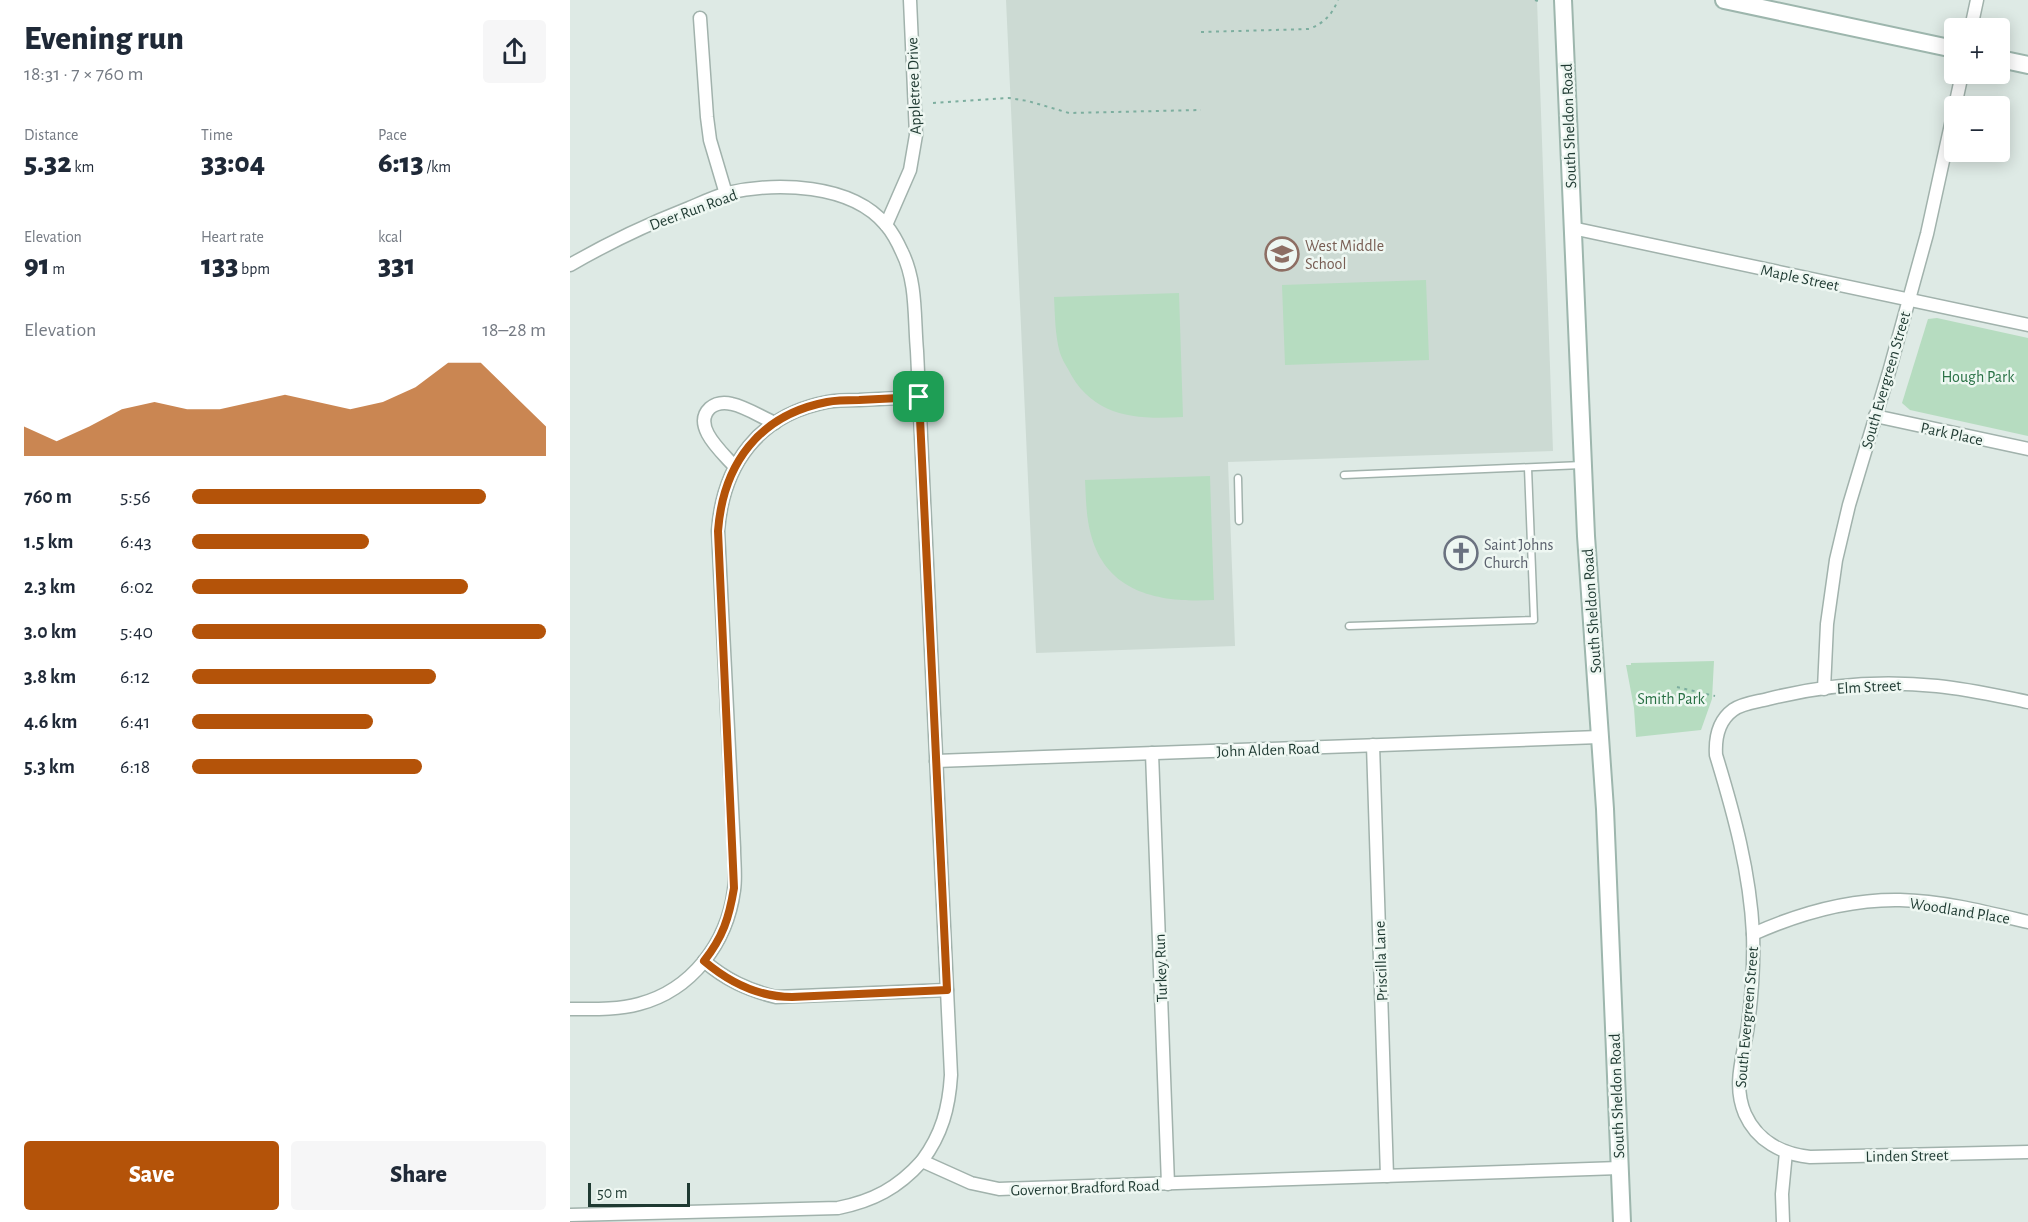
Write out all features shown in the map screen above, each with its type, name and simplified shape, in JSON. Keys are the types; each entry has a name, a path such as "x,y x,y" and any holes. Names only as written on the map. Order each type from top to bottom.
{"main road":[{"name":"South Sheldon Road","path":"1563,0 1583,465 1605,809 1622,1222"},
{"path":"1724,0 1944,48"},
{"path":"2010,61 2028,65"}],"street":[{"name":"Appletree Drive","path":"886,225 910,170 916,135 910,0"},
{"path":"1973,18 1977,0"},
{"path":"700,18 706,117 710,140 726,194"},
{"name":"South Evergreen Street","path":"1824,688 1827,624 1836,560 1849,505 1927,234 1960,84"},
{"name":"Deer Run Road","path":"570,265 641,228 726,194 768,187 821,190 840,195 874,214 886,225"},
{"path":"570,1215 735,1217 860,1203 880,1196 895,1187 922,1161 940,1132 950,1097 951,1075 919,397 912,280 902,252 886,225"},
{"name":"Maple Street","path":"1572,228 2028,325"},
{"path":"570,1009 640,1004 679,985 704,961 726,927 734,888 718,531 720,508 734,466 756,438 775,423 806,408 829,401 919,397"},
{"path":"734,466 707,433 704,424 705,415 712,407 723,402 734,404 775,423"},
{"name":"Park Place","path":"1875,416 2028,449"},
{"name":"Elm Street","path":"1720,726 1726,717 1743,705 1788,694 1857,684 1936,685 1973,690 2028,702"},
{"name":"South Evergreen Street","path":"1720,726 1715,745 1716,755 1737,824 1743,853 1753,934 1752,991 1738,1077 1739,1092 1745,1114 1754,1129 1768,1143 1786,1152"},
{"name":"John Alden Road","path":"936,760 1599,737"},
{"name":"Priscilla Lane","path":"1373,745 1387,1176"},
{"name":"Turkey Run","path":"1152,753 1168,1184"},
{"name":"Woodland Place","path":"1753,934 1819,910 1902,900 1948,905 2028,922"},
{"path":"704,961 719,974 736,984 754,992 776,997 947,990"},
{"path":"1783,1222 1782,1194 1786,1152"},
{"name":"Linden Street","path":"1786,1152 1810,1157 2028,1152"},
{"name":"Governor Bradford Road","path":"922,1161 971,1183 999,1189 1619,1168"}],"lane":[{"path":"1344,475 1583,465"},
{"path":"1349,626 1534,620 1528,468"},
{"path":"1238,478 1239,521"}],"path":[{"path":"1201,32 1309,29 1328,19 1338,0"},
{"path":"933,103 1009,98 1069,113 1201,110"},
{"path":"1677,687 1715,696"}],"shaded area":[{"name":"West Middle School","path":"1006,0 1537,0 1553,451 1228,462 1235,646 1036,653"}],"green space":[{"path":"1426,280 1429,360 1285,365 1282,285"},
{"path":"1179,293 1183,417 1132,416 1102,406 1089,397 1078,385 1060,353 1054,297"},
{"name":"Hough Park","path":"1937,318 2028,338 2028,436 1910,410 1902,403 1928,319"},
{"path":"1210,476 1214,600 1156,596 1139,591 1123,582 1110,570 1099,555 1091,535 1087,515 1085,480"},
{"name":"Smith Park","path":"1714,661 1712,699 1701,730 1636,737 1634,708 1626,665"}],"place":[{"name":"West Middle School","path":"1282,254"},
{"name":"Saint Johns Church","path":"1461,553"}],"route":[{"path":"919,397 947,990 792,997 776,997 754,992 719,974 704,961 726,927 734,888 718,531 720,508 734,466 756,438 785,417 829,401 919,397"}]}
